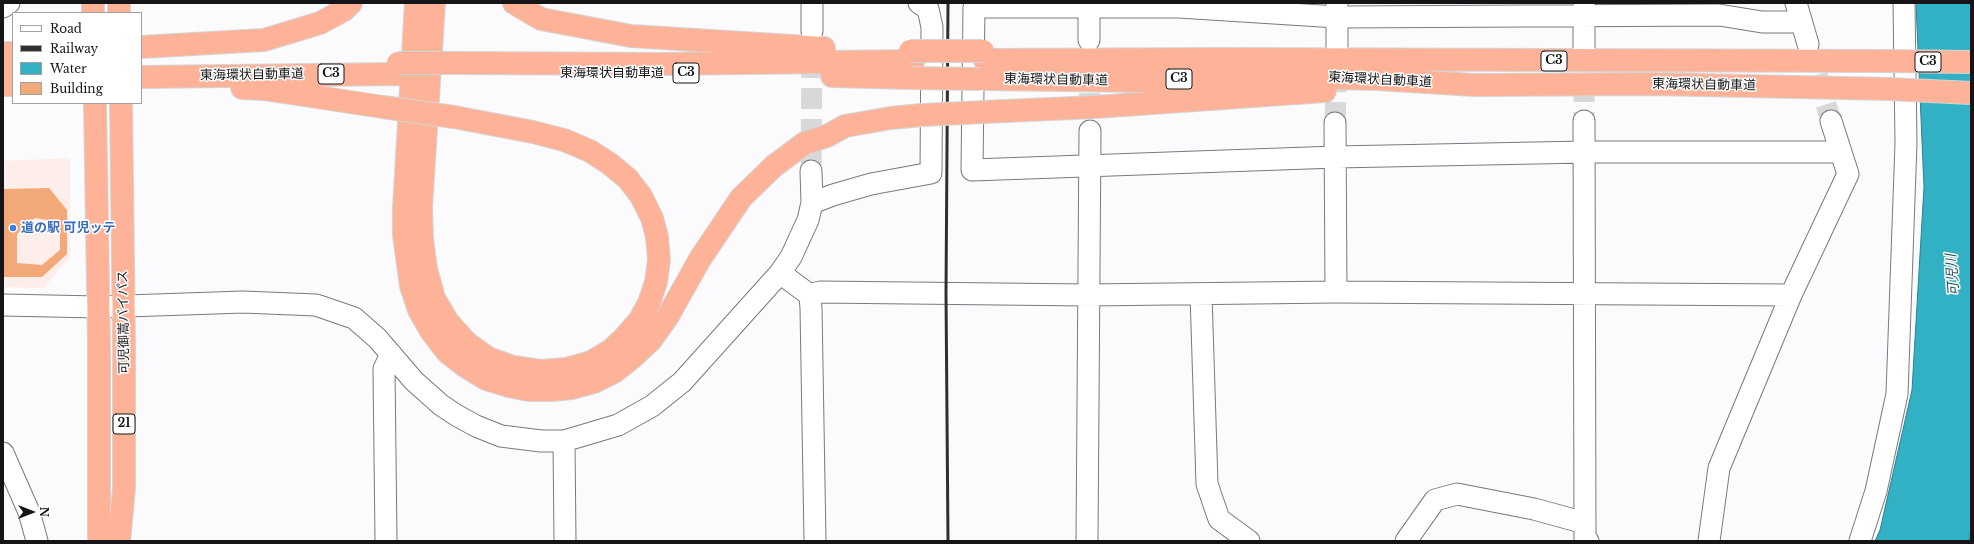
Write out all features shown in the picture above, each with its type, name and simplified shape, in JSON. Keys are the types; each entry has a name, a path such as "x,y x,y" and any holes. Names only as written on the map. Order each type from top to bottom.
{"highway":[{"path":"142,47 264,40 293,33 320,24 344,10 351,3"},
{"path":"416,3 404,208 404,235 411,286 419,310 428,326 447,352 465,366 486,379 509,386 536,390 572,388 594,382 614,372 633,358 650,340 668,316 700,259 741,198 774,166 805,143 827,136 845,126 891,118 922,115 1095,107 1286,93 1474,86"},
{"path":"142,85 264,75 383,107 454,117 533,132 564,140 590,151 610,164 628,179 642,196 652,218 657,237 659,260 656,282 649,302 639,321 610,351 591,362 566,369 541,371 513,367 488,358 467,343 448,322 434,298 426,269 422,239 421,207 434,3"},
{"path":"514,3 541,19 631,36 688,38 774,46 912,64"},
{"name":"東海環状自動車道","path":"142,77 264,75 398,68 658,64 912,64 1224,59 1971,62"},
{"name":"東海環状自動車道","path":"983,63 1149,81 1258,76 1377,79 1474,86 1653,84 1889,89 1971,93"},
{"name":"東海環状自動車道","path":"142,65 264,75"},
{"name":"可児御嵩バイパス","path":"94,104 98,307 99,541"},
{"name":"可児御嵩バイパス","path":"119,541 124,488 124,306 120,104"}],"street":[{"path":"3,7 9,3"},
{"path":"812,3 812,31"},
{"path":"812,203 871,184 931,173 932,27 928,9 919,3"},
{"path":"1860,541 1876,491 1897,394 1906,143 1904,3"},
{"path":"1089,6 1089,40"},
{"path":"1808,44 1798,13 1762,22 1719,15 1584,10 1337,10 1089,6 974,7 972,170 1336,157 1585,152 1841,152"},
{"path":"1337,10 1337,50"},
{"path":"1584,10 1584,50"},
{"path":"1406,541 1435,500 1457,494 1534,509 1587,532 1584,295 1584,121"},
{"path":"1709,541 1719,468 1791,295 1848,174 1831,121"},
{"path":"1335,123 1336,292"},
{"path":"1087,541 1090,131"},
{"path":"3,304 98,307 243,302 316,305 354,318 377,338 414,381 441,405 476,426 501,436 541,441 564,441 618,426 652,406 682,382 780,272 791,257 808,220 812,203 811,171"},
{"path":"780,272 809,295 811,308 815,541"},
{"path":"809,295 820,292 1088,295 1336,292 1584,295 1791,295"},
{"path":"1201,294 1207,484 1219,519 1249,541"},
{"path":"386,541 384,369 391,354"},
{"path":"564,441 565,541"},
{"path":"3,453 28,512 37,541"}],"shaded area":[{"path":"70,158 70,257 44,288 3,287 3,161"}],"water":[{"name":"可児川","path":"1916,3 1971,3 1971,529 1969,541 1875,541 1880,530 1912,390 1924,187"}],"building":[{"name":"道の駅 可児ッテ","path":"49,188 67,210 67,254 42,277 3,277 3,189","holes":["35,218 60,222 60,250 42,265 17,263 17,234"]}],"tunnel":[{"path":"811,171 812,44"},
{"path":"1808,45 1831,121"},
{"path":"1584,50 1584,121"},
{"path":"1335,123 1337,60"},
{"path":"1089,62 1090,131"}],"railway":[{"path":"948,3 946,293 948,541"}],"place":[{"name":"道の駅 可児ッテ","path":"13,228"}]}
